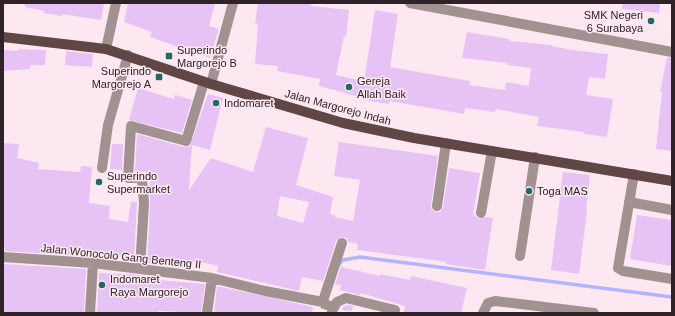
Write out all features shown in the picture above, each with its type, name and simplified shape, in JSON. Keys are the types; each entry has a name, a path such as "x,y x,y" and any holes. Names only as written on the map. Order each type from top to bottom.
{"main road":[{"name":"Jalan Margorejo Indah","path":"3,37 106,49 128,55 207,83 343,123 446,143 672,181"}],"street":[{"path":"106,49 116,3"},
{"path":"140,269 144,203 142,178 128,178 131,126 186,141 207,83 232,3"},
{"path":"410,3 672,52"},
{"path":"102,168 108,125 121,72 128,55"},
{"path":"437,206 446,143"},
{"path":"481,213 492,151"},
{"path":"520,256 535,157"},
{"path":"634,174 618,268 623,271 672,279"},
{"path":"629,202 672,210"},
{"path":"329,306 342,243"},
{"name":"Jalan Wonocolo Gang Benteng II","path":"3,257 93,263 212,278 329,306"},
{"path":"90,313 93,263"},
{"path":"207,313 212,278"},
{"path":"329,306 346,298 395,310"},
{"path":"483,313 488,303 495,301 589,313"}],"building":[{"path":"25,3 104,3 101,20 62,14 62,16 43,13 44,11 25,7"},
{"path":"128,3 215,3 209,26 219,29 210,58 150,37 152,32 124,22"},
{"path":"258,3 311,3 311,6 349,10 346,37 344,36 336,75 364,81 375,10 398,14 390,67 470,81 469,85 505,90 506,82 529,86 531,68 507,65 508,63 462,58 467,32 509,39 509,41 552,45 572,50 608,54 605,79 589,77 586,95 613,99 607,137 584,134 584,132 537,126 539,117 496,109 495,112 465,108 464,114 390,101 389,104 363,100 363,98 319,86 320,79 277,71 278,66 255,64 258,24 255,23"},
{"path":"623,3 660,3 659,13 622,9"},
{"path":"18,49 46,50 45,65 30,65 30,69 3,71 3,50 18,51"},
{"path":"66,51 93,54 92,67 65,65"},
{"path":"667,58 672,58 672,151 656,149 662,92 660,92"},
{"path":"138,88 174,99 175,95 192,100 182,133 129,120"},
{"path":"208,94 223,98 210,150 192,145 189,190 211,158 253,172 266,127 308,138 296,185 333,197 330,214 335,215 335,217 353,221 360,180 334,176 339,142 438,156 431,205 431,209 436,212 440,212 443,207 449,168 480,173 473,215 480,219 486,217 493,218 485,270 446,264 447,262 357,250 358,244 348,242 347,238 341,237 336,241 323,281 302,277 299,291 217,272 218,266 201,262 161,260 161,265 147,263 150,178 147,172 135,171 137,134 184,147 190,146","holes":["280,196 309,202 303,223 277,216"]},
{"path":"3,143 19,144 17,158 39,163 38,169 80,172 81,166 92,167 89,203 110,206 109,219 128,222 131,201 137,202 134,262 132,261 132,256 97,255 97,257 5,251 5,248 3,247"},
{"path":"112,144 123,144 122,170 110,169"},
{"path":"563,172 590,175 579,274 551,270"},
{"path":"637,215 672,220 672,266 630,259"},
{"path":"4,264 86,269 84,313 3,313"},
{"path":"341,267 380,276 380,274 410,280 411,276 467,288 461,313 409,313 404,312 405,306 361,293 360,295 340,290 341,285 335,284"},
{"path":"99,273 131,274 160,278 159,280 205,284 201,313 158,311 158,313 97,313"},
{"path":"217,286 313,307 312,313 214,313"},
{"path":"347,305 353,306 352,311 342,310 343,307"}],"waterway":[{"path":"338,266 343,260 360,257 672,297"}],"place":[{"name":"SMK Negeri 6 Surabaya","path":"651,21"},
{"name":"Superindo Margorejo B","path":"169,56"},
{"name":"Superindo Margorejo A","path":"159,77"},
{"name":"Gereja Allah Baik","path":"349,87"},
{"name":"Indomaret","path":"216,103"},
{"name":"Superindo Supermarket","path":"99,182"},
{"name":"Toga MAS","path":"529,191"},
{"name":"Indomaret Raya Margorejo","path":"102,285"}]}
